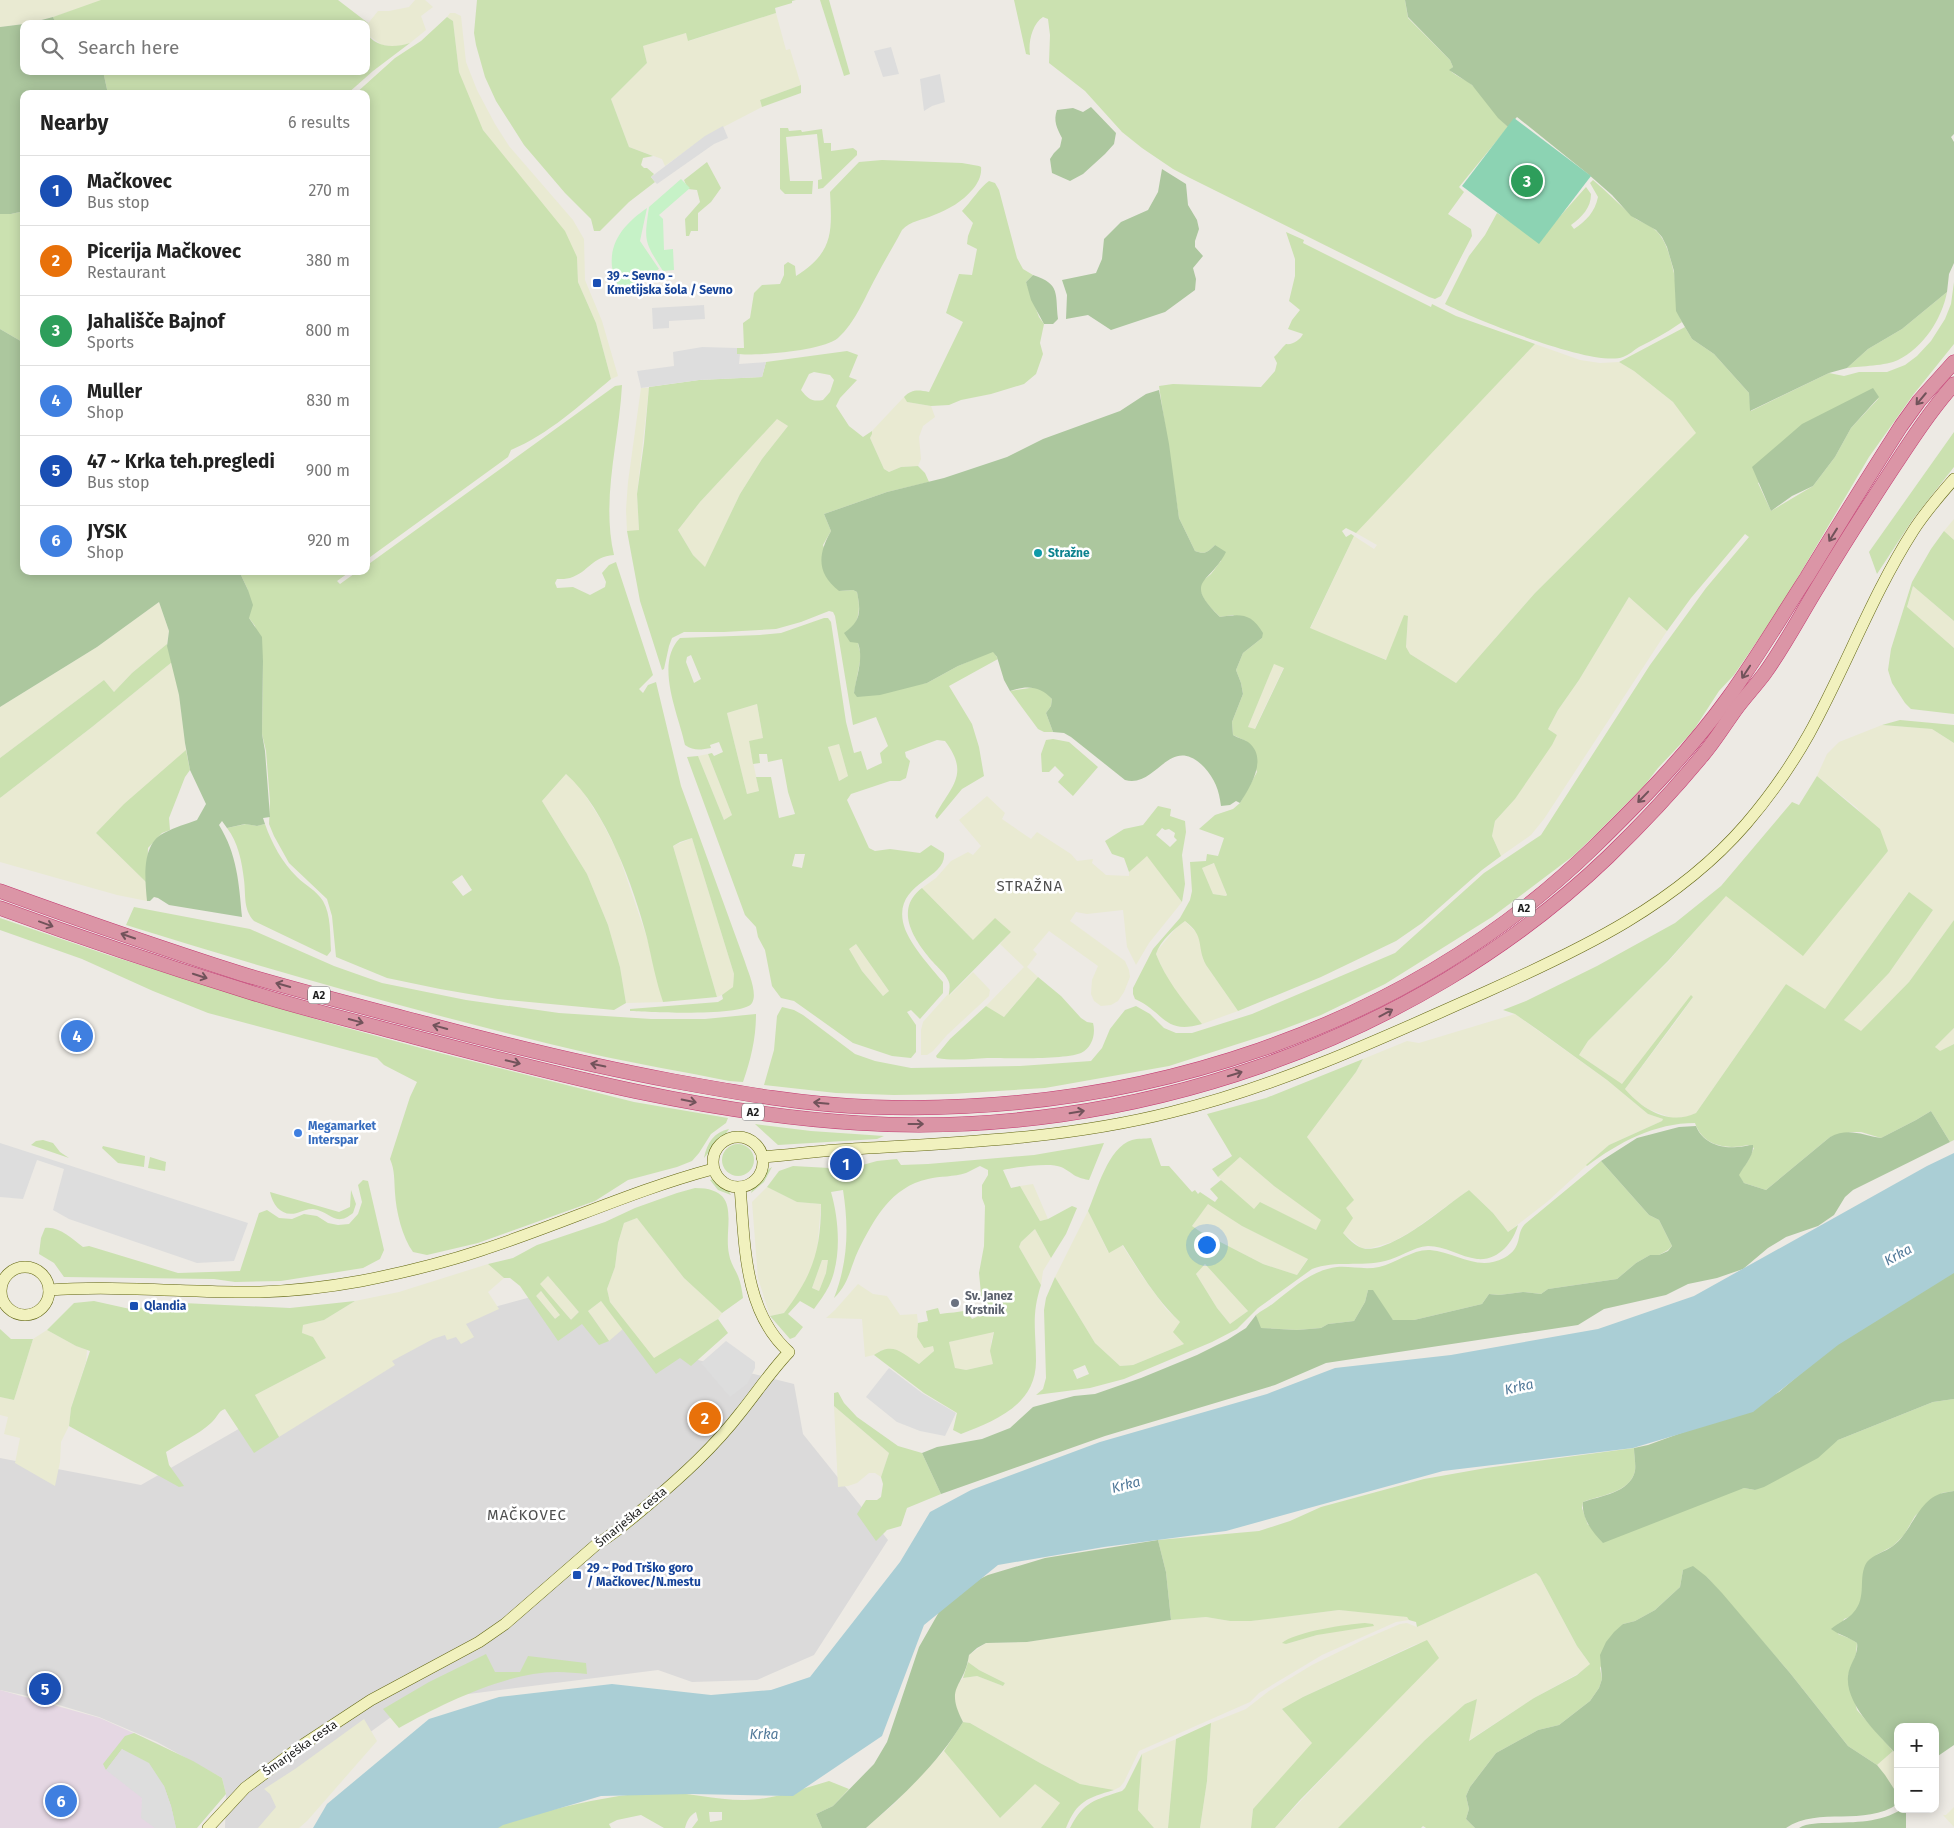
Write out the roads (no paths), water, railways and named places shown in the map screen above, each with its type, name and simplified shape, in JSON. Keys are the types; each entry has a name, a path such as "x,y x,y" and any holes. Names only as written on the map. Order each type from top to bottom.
{"highway":[{"name":"A2","path":"0,891 77,919 247,975 485,1040 645,1076 782,1100 869,1107 946,1108 1028,1103 1126,1088 1179,1075 1273,1046 1328,1024 1371,1003 1455,957 1518,913 1591,850 1691,745 1728,698 1779,621 1901,426 1919,401 1954,362"},
{"name":"A2","path":"0,908 72,934 249,992 505,1061 641,1091 769,1114 867,1124 952,1124 1040,1117 1118,1104 1208,1082 1285,1059 1379,1017 1448,979 1527,926 1606,859 1668,795 1706,751 1736,708 1764,674 1856,523 1922,424 1954,384"}],"main road":[{"path":"762,1157 1042,1136 1125,1123 1181,1110 1234,1095 1288,1076 1395,1033 1582,947 1633,919 1675,890 1712,860 1743,828 1772,793 1809,734 1875,597 1903,548 1919,522 1954,479"},
{"path":"732,1137 746,1138 752,1141 760,1150 762,1157 762,1170 758,1177 747,1186 726,1185 715,1175 712,1160 714,1152 718,1146 732,1137"},
{"path":"49,1290 112,1288 262,1292 306,1289 361,1281 430,1265 482,1250 644,1190 713,1168"},
{"name":"Šmarješka cesta","path":"208,1828 245,1788 304,1744 371,1700 452,1658 505,1624 597,1544 611,1536 674,1482 716,1443 740,1414 767,1376 789,1352 778,1343 766,1327 753,1294 740,1187"},
{"path":"25,1267 38,1271 47,1283 49,1290 48,1298 38,1311 22,1316 8,1309 0,1294 4,1278 17,1268 25,1267"}],"water":[{"name":"Krka","path":"1954,1153 1954,1273 1838,1345 1753,1412 1633,1448 1443,1471 1226,1531 1104,1547 998,1565 924,1625 882,1736 793,1796 692,1794 601,1796 498,1828 313,1828 327,1804 429,1719 499,1697 612,1684 711,1695 771,1690 810,1677 900,1562 930,1512 971,1490 1100,1442 1267,1394 1335,1368 1451,1355 1598,1329 1694,1296 1927,1166"}],"place":[{"name":"Jahališče Bajnof","path":"1527,181"},
{"name":"39 ~ Sevno - Kmetijska šola / Sevno","path":"597,283"},
{"name":"Stražne","path":"1038,553"},
{"name":"Muller","path":"77,1036"},
{"name":"Megamarket Interspar","path":"298,1133"},
{"name":"Mačkovec","path":"846,1164"},
{"name":"Sv. Janez Krstnik","path":"955,1303"},
{"name":"Qlandia","path":"134,1306"},
{"name":"Picerija Mačkovec","path":"705,1418"},
{"name":"29 ~ Pod Trško goro / Mačkovec/N.mestu","path":"577,1575"},
{"name":"47 ~ Krka teh.pregledi","path":"45,1689"},
{"name":"JYSK","path":"61,1801"}],"district":[{"name":"STRAŽNA","path":"1030,886"},
{"name":"MAČKOVEC","path":"527,1515"}]}
